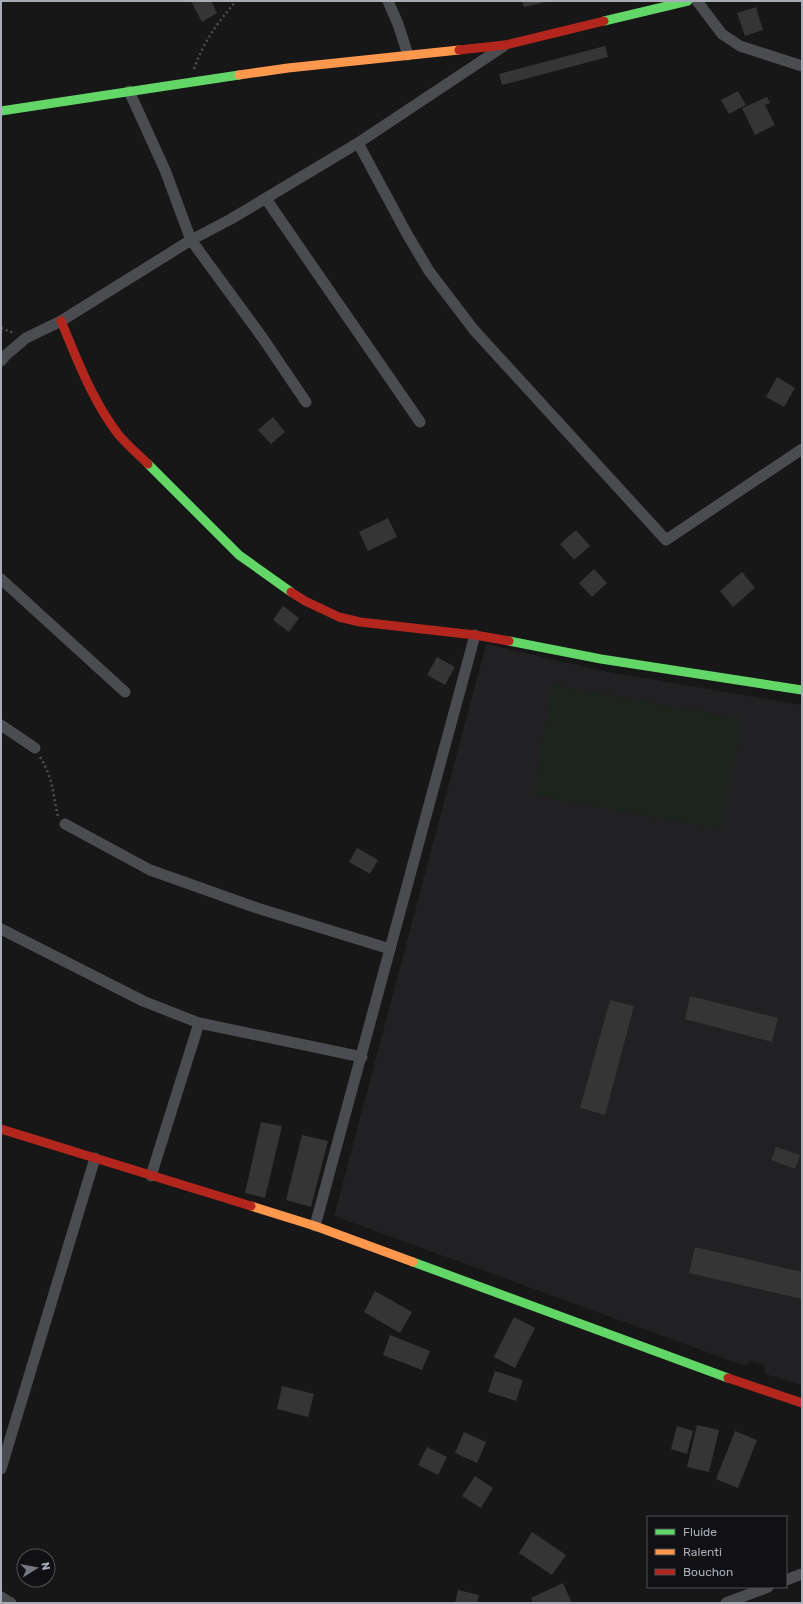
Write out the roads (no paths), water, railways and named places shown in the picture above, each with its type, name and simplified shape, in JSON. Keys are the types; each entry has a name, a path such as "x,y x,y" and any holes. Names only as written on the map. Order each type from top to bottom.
{"street":[{"path":"388,1 398,24 408,55"},
{"path":"1,111 288,68 505,45 688,1"},
{"path":"696,1 722,34 740,46 802,66"},
{"path":"1,361 26,338 61,321 191,240 266,199 358,143 505,45"},
{"path":"129,91 165,170 191,240 258,331 306,402"},
{"path":"358,143 407,234 450,300 474,330 666,540 802,449"},
{"path":"266,199 420,422"},
{"path":"61,321 96,399 119,435 239,555 258,570 305,600 339,617 360,622 475,635 601,659 802,690"},
{"path":"1,579 125,692"},
{"path":"315,1226 362,1057 475,635"},
{"path":"1,725 35,748"},
{"path":"65,824 121,855 157,872 257,908 390,949"},
{"path":"1,929 136,998 199,1023 362,1057"},
{"path":"151,1176 199,1023"},
{"path":"1,1129 315,1226 702,1369 802,1403"},
{"path":"1,1469 95,1158"},
{"path":"787,1580 802,1574"},
{"path":"726,1603 765,1588"},
{"path":"1,1597 11,1603"}]}
